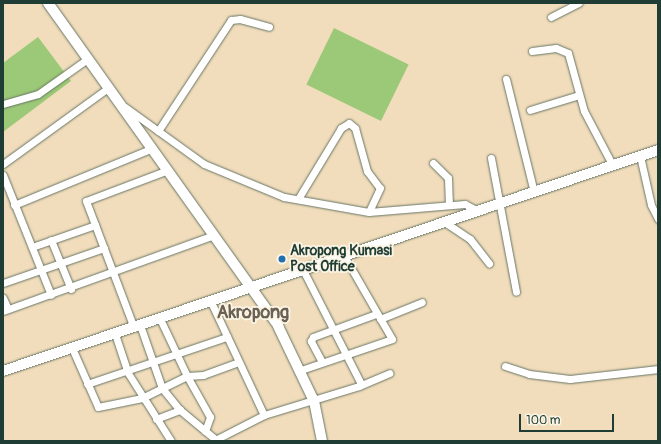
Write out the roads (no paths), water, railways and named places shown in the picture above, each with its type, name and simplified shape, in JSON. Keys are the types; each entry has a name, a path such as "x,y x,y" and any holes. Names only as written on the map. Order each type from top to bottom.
{"street":[{"path":"48,3 86,60 125,107 252,287 301,370 314,401 322,441"},
{"path":"551,18 579,3"},
{"path":"158,132 230,20 240,19 269,27"},
{"path":"532,51 556,48 567,52 579,95 592,130 613,166"},
{"path":"3,104 38,94 86,60"},
{"path":"506,79 534,192"},
{"path":"3,164 108,88"},
{"path":"530,110 579,95"},
{"path":"125,107 158,132 225,174 298,200 369,212 449,205 472,205 478,211"},
{"path":"298,200 341,128 349,123 355,128 367,171 380,188 369,212"},
{"path":"14,205 153,148"},
{"path":"3,371 211,302 302,268 446,223 658,150"},
{"path":"640,156 651,205 658,219"},
{"path":"491,158 497,205 516,292"},
{"path":"433,163 448,178 449,205"},
{"path":"168,170 88,199 95,225 114,274 162,388 180,410 214,440 264,415 314,401 389,373"},
{"path":"3,175 50,295"},
{"path":"446,223 470,239 489,263"},
{"path":"32,247 95,225"},
{"path":"3,298 5,310 114,274 214,235"},
{"path":"52,240 71,289"},
{"path":"3,283 104,248"},
{"path":"301,370 391,340 344,256"},
{"path":"302,268 332,330 361,384"},
{"path":"211,302 264,415"},
{"path":"322,362 312,338 332,330 422,302"},
{"path":"160,319 175,356 210,417 205,431"},
{"path":"115,334 128,373 142,398 171,441"},
{"path":"87,384 128,373 227,337"},
{"path":"72,348 98,406 142,398 187,376 203,375 239,362"},
{"path":"505,366 529,374 570,379 658,369"},
{"path":"156,419 180,410"}],"place":[{"name":"Akropong Kumasi Post Office","path":"282,259"}],"district":[{"name":"Akropong","path":"253,313"}]}
